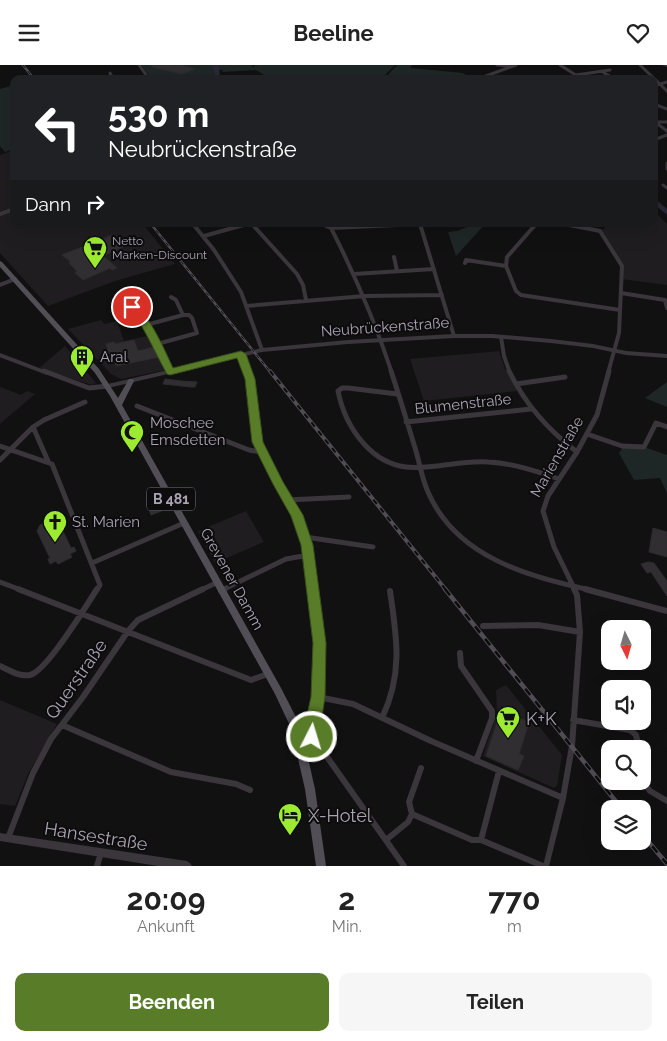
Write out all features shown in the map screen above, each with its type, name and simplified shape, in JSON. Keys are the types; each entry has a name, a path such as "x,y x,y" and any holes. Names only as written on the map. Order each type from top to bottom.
{"main road":[{"name":"Grevener Damm","path":"0,263 97,371 108,387 268,674 296,727 310,789 320,866"},
{"path":"119,404 131,381"}],"street":[{"path":"497,65 512,67"},
{"path":"489,75 516,65"},
{"path":"560,65 576,75 610,70"},
{"path":"640,65 651,75"},
{"path":"600,71 607,75"},
{"path":"659,83 667,82"},
{"path":"659,83 667,91"},
{"path":"667,163 667,169"},
{"path":"196,227 204,236 241,292 262,350"},
{"path":"204,236 237,227"},
{"path":"255,227 297,274 303,285 306,300"},
{"path":"327,227 331,229 346,227"},
{"path":"420,227 454,335"},
{"path":"533,227 507,257 506,266 516,291 521,295 620,310"},
{"name":"Marienstraße","path":"544,866 563,797 572,746 580,632 577,595 560,560 543,511 548,496 577,452 597,415 619,333 622,266 620,260 600,231 579,227"},
{"name":"Blumenstraße","path":"331,229 365,296 406,422 531,409"},
{"path":"394,257 397,271"},
{"path":"465,263 466,260 506,266"},
{"path":"354,274 434,269"},
{"path":"0,285 15,279"},
{"path":"621,293 665,300 667,308"},
{"path":"246,306 365,296 442,295"},
{"path":"171,297 176,300 183,315"},
{"path":"132,307 146,325 170,372"},
{"path":"146,325 183,315 190,315 192,318 197,333 157,344"},
{"name":"Neubrückenstraße","path":"108,387 262,350 454,335 578,344 626,353 667,357"},
{"path":"501,337 504,358 516,384 531,409 577,452"},
{"path":"241,354 250,379 258,442 261,451 297,515 309,555 320,643 318,697 312,724 312,737 404,866"},
{"path":"0,355 89,388 108,387"},
{"path":"516,384 565,377"},
{"path":"398,394 348,388 338,391 342,410 364,445 376,457 393,467 405,469 469,462 488,462 539,472 559,479"},
{"path":"0,460 33,427 85,402"},
{"path":"137,406 250,449 261,451"},
{"path":"406,422 428,492 442,517 475,550 516,571 667,611"},
{"path":"587,433 623,447 644,447 656,423 667,427"},
{"path":"0,666 21,675 33,674 43,666 100,585 52,464 48,461 33,427"},
{"path":"0,446 48,461"},
{"path":"287,500 349,497"},
{"path":"92,563 184,523"},
{"path":"305,537 373,547"},
{"name":"Querstraße","path":"4,838 33,773 51,739 128,631 138,621 286,559 309,555"},
{"path":"0,582 251,680 268,674"},
{"path":"382,718 390,699 398,664 399,650 390,591"},
{"path":"483,626 538,625 580,632"},
{"path":"460,653 461,666 492,711 492,718 476,761"},
{"path":"318,697 353,704 476,761 563,797"},
{"path":"573,721 630,730 636,735 637,740"},
{"path":"62,725 171,771 236,784 250,790"},
{"path":"386,840 408,822 412,814 409,802 421,768"},
{"path":"481,840 499,771"},
{"path":"649,790 667,801"},
{"path":"412,814 472,840 481,840 544,866"},
{"name":"Hansestraße","path":"4,838 187,866"},
{"path":"97,866 102,853"}],"shaded area":[{"path":"141,65 252,65 253,68 255,65 395,65 385,75 264,75 256,70 222,72 223,70 213,70 214,75 149,75"},
{"path":"397,65 412,65 410,68 463,73 466,75 388,75"},
{"path":"10,86 10,150 5,152 0,146 0,89"},
{"path":"10,151 10,208 0,212 0,155"},
{"path":"10,212 10,227 145,227 175,264 115,281 48,306 0,253 0,216"},
{"path":"658,215 667,224 667,285 621,279 622,266 600,231 605,228 658,227"},
{"path":"467,227 482,227 456,256 448,232"},
{"path":"101,320 104,324 117,321 124,341 148,336 166,370 121,379 111,374 68,329"},
{"path":"65,346 96,383 92,385 39,368"},
{"path":"499,351 505,369 517,391 424,401 410,359"},
{"path":"667,382 667,407 645,398"},
{"path":"0,387 21,395 27,391 35,394 0,424"},
{"path":"623,447 644,447 667,455 667,493 660,478 634,480 619,453"},
{"path":"246,511 264,542 215,563 198,531"},
{"path":"506,685 562,755 557,786 554,788 483,756 497,713 496,690"},
{"path":"0,700 57,724 29,772 15,806 0,804"}],"building":[{"path":"152,65 181,65 195,69 182,74 152,67"},
{"path":"112,235 125,246 103,256 117,268 112,270 110,268 83,280 75,273 77,271 69,263 71,262 62,255"},
{"path":"134,340 138,351 154,347 159,357 116,366 113,356 110,357 106,344"},
{"path":"165,379 197,382 195,387 191,387 163,384"},
{"path":"159,501 164,510 151,515 148,506"},
{"name":"St. Marien","path":"49,521 55,521 60,525 71,548 74,547 76,551 70,554 72,557 58,564 56,561 50,564 48,559 50,558 37,531 40,525"},
{"path":"653,528 667,532 667,557 649,552"},
{"path":"654,563 667,581 667,596 651,572 647,573 641,564"},
{"name":"K+K","path":"501,711 529,722 519,754 524,756 518,770 486,756"}],"waterway":[{"path":"216,65 217,75"},
{"path":"658,204 667,213"}],"railway":[{"path":"23,65 31,75"},
{"path":"153,227 271,373"},
{"path":"270,371 446,590"},
{"path":"445,589 615,800"},
{"path":"651,845 667,864"}],"place":[{"name":"Netto Marken-Discount","path":"95,269"},
{"name":"Aral","path":"82,378"},
{"name":"Moschee Emsdetten","path":"132,453"},
{"name":"St. Marien","path":"55,543"},
{"name":"K+K","path":"508,739"},
{"name":"X-Hotel","path":"290,836"}],"route":[{"path":"132,307 137,311 157,344 170,372 241,354 254,397 258,442 261,451 297,515 307,545 320,643 318,697 312,724 312,737"}]}
